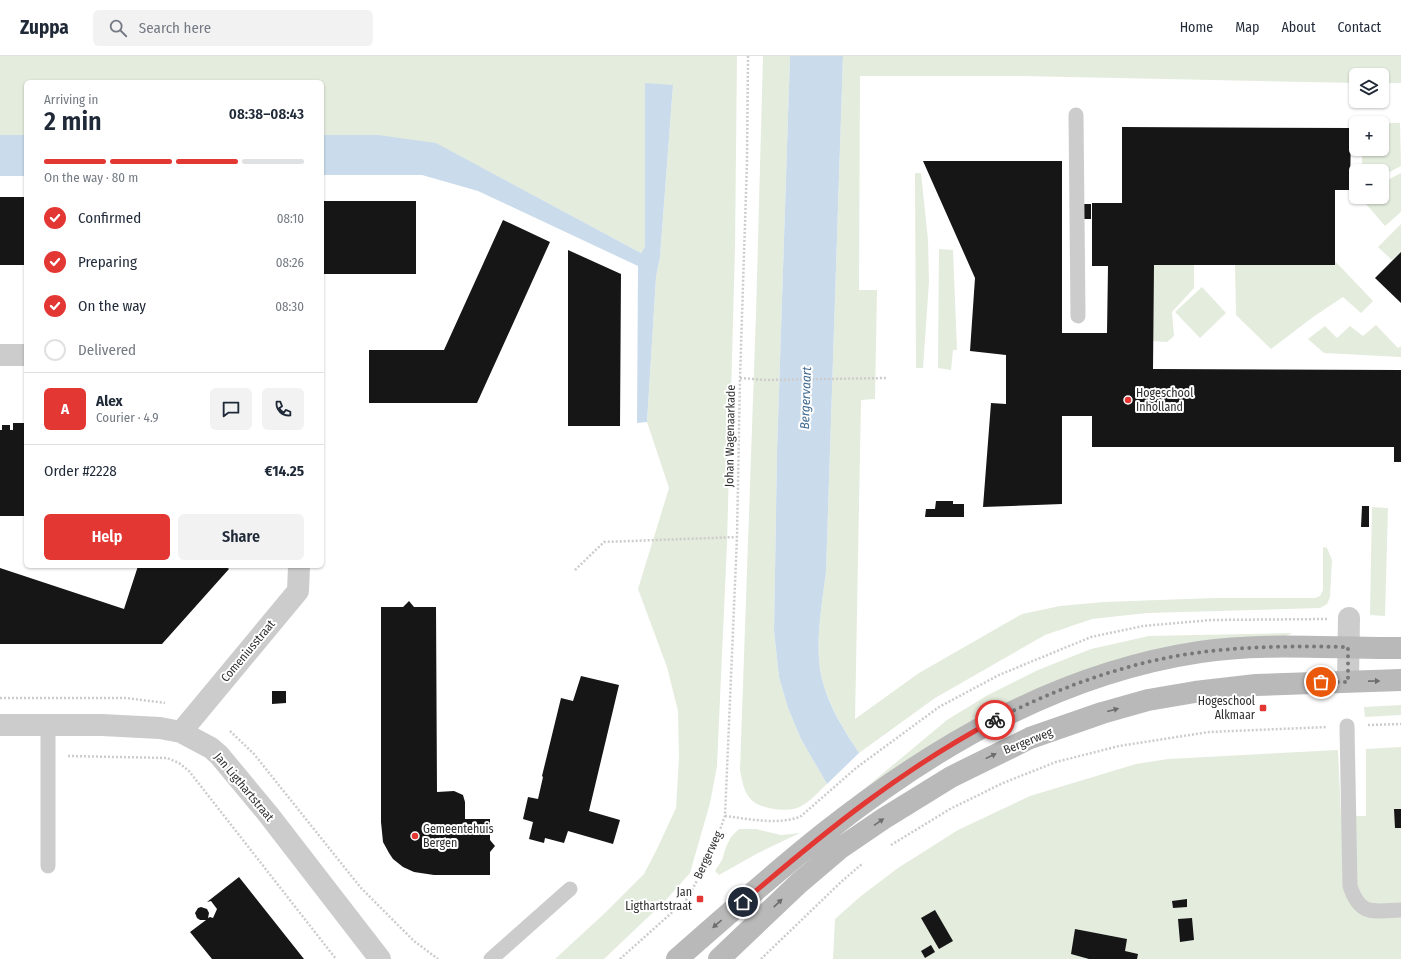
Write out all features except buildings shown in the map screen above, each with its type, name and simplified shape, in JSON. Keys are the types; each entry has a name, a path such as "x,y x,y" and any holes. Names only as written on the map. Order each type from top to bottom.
{"main road":[{"path":"677,959 795,857 868,800 949,746 1010,712 1084,682 1129,667 1201,652 1247,648 1306,646 1398,647"},
{"name":"Bergerweg","path":"719,959 799,883 839,849 883,819 951,777 1030,738 1102,713 1148,700 1195,692 1256,684 1401,680"}],"street":[{"path":"0,355 24,354"},
{"name":"Comeniusstraat","path":"181,732 298,591 299,568"},
{"path":"1348,682 1349,618"},
{"name":"Jan Ligthartstraat","path":"0,725 102,724 145,726 181,732 211,748 219,755 268,814 380,959"}],"lane":[{"path":"1076,115 1078,316"},
{"path":"48,725 48,866"},
{"path":"1347,726 1350,886 1353,896 1361,907 1375,911 1401,910"},
{"path":"491,959 570,889"}],"path":[{"name":"Johan Wagenaarkade","path":"725,816 737,538 740,378 747,161 748,56"},
{"path":"740,378 766,380 887,378"},
{"path":"575,570 604,542 737,538"},
{"path":"889,846 950,809 1003,783 1056,762 1119,746 1209,732 1401,724"},
{"path":"48,756 167,758 179,762 189,771 336,959"},
{"name":"Bergerweg","path":"620,959 687,899 710,857 725,816"},
{"path":"761,959 866,860"}],"green space":[{"path":"0,56 737,56 735,247 727,543 717,766 710,803 690,873 665,901 604,959 555,959 606,912 644,874 676,808 679,758 678,711 667,667 638,589 669,488 647,422 656,277 660,257 673,85 645,247 641,253 482,168 378,135 324,135 324,80 24,80 24,135 0,135"},
{"path":"763,56 790,56 777,452 774,631 779,677 788,708 801,739 827,784 803,805 797,808 783,810 767,808 753,801 745,791 740,770 756,314"},
{"path":"843,56 1401,56 1401,83 1389,83 1389,68 1349,68 1349,83 1022,76 860,76 859,290 877,290 875,399 861,400 855,719 919,673 1022,614 1060,606 1104,602 1214,598 1315,598 1320,596 1323,590 1323,547 1327,548 1332,560 1330,597 1327,604 1320,608 1147,613 1092,619 1045,635 935,698 859,753 833,708 822,679 819,640 826,572"},
{"path":"1389,123 1400,123 1401,166 1389,172 1389,164 1362,164 1362,156 1389,156"},
{"path":"915,173 921,173 928,240 929,282 923,368 916,368"},
{"path":"1401,173 1401,212 1385,226 1366,204 1389,204 1389,179"},
{"path":"1401,224 1401,252 1392,260 1378,247"},
{"path":"939,249 953,250 957,350 953,350 951,370 938,368"},
{"path":"1334,260 1373,301 1361,313 1343,297 1313,317 1271,349 1236,315 1235,263"},
{"path":"1194,264 1194,288 1172,312 1174,336 1167,342 1153,341 1153,265"},
{"path":"1202,287 1226,313 1200,338 1175,312"},
{"path":"1376,325 1398,348 1401,346 1401,357 1324,353 1308,339 1325,326 1337,338 1350,326 1363,336"},
{"path":"1372,507 1388,508 1385,616 1370,615"},
{"path":"1292,633 1280,639 1135,658 857,795 947,720 986,696 1038,670 1091,649 1149,636"},
{"path":"1401,705 1401,715 1365,717 1364,707"},
{"path":"1401,747 1401,959 833,959 835,919 861,896 898,868 958,830 1030,796 1136,764 1168,759 1338,750 1341,816 1366,816 1366,749"},
{"path":"739,829 756,829 781,835 800,833 758,853 719,875 715,871 722,860 731,837"}],"water":[{"name":"Bergervaart","path":"790,56 843,56 826,572 821,612 819,654 822,679 833,709 859,753 827,784 801,739 788,708 779,677 774,631 777,452"},
{"path":"645,83 673,85 660,257 656,277 647,422 637,423 638,266 478,191 422,175 324,175 324,135 378,135 436,143 641,253 645,247"},
{"path":"0,135 24,135 24,176 0,176"}],"way so far":[{"path":"995,720 1010,712 1084,682 1129,667 1163,659 1201,652 1247,648 1306,646 1348,647 1348,682 1321,682"}],"place":[{"name":"Hogeschool Inholland","path":"1128,400"},
{"name":"Hogeschool Alkmaar","path":"1263,708"},
{"name":"Gemeentehuis Bergen","path":"415,836"},
{"name":"Jan Ligthartstraat","path":"700,899"}],"route":[{"path":"743,902 806,848 868,800 943,750 995,720"}]}
